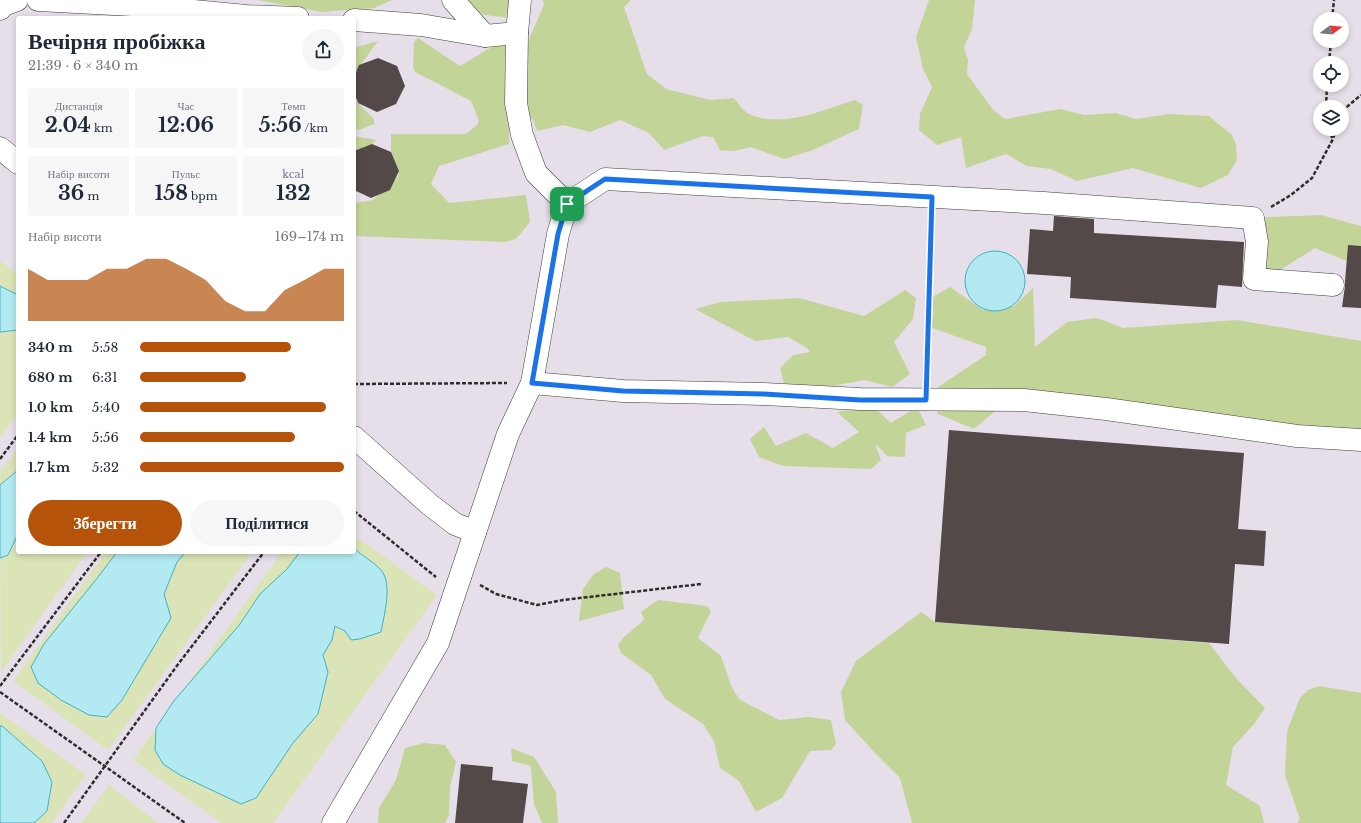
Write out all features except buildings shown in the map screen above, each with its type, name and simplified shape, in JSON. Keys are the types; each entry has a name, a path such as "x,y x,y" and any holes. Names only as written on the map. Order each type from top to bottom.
{"street":[{"path":"0,9 1,6 17,0"},
{"path":"38,0 132,5 246,16"},
{"path":"453,0 485,36"},
{"path":"520,0 517,33 516,104 522,135 536,173 567,204"},
{"path":"356,20 421,25 485,36 517,33"},
{"path":"0,148 16,161"},
{"path":"333,823 438,643 508,434 532,383 558,234 567,204 605,179 1044,202 1253,218 1257,242 1254,279 1333,285"},
{"path":"532,383 623,391 764,394 860,400 1024,400 1106,408 1297,436 1361,440"},
{"path":"356,439 429,504 455,524 475,532"}],"path":[{"path":"1333,12 1334,0"},
{"path":"1349,105 1361,95"},
{"path":"1253,218 1291,195 1312,178 1334,136"},
{"path":"926,400 932,197"},
{"path":"356,384 532,383"},
{"path":"0,459 16,438"},
{"path":"356,513 454,594"},
{"path":"0,686 99,554"},
{"path":"64,823 176,667 262,554"},
{"path":"461,573 496,594 537,605 563,600 701,584"},
{"path":"0,692 185,823"}],"shaded area":[{"path":"0,0 1361,0 1361,823 0,823"}],"green space":[{"path":"257,0 392,0 374,8 322,12"},
{"path":"468,0 512,0 512,18 476,14 472,10"},
{"path":"543,0 631,0 624,7 647,74 666,89 710,100 734,98 747,113 762,118 775,120 789,119 816,113 855,100 863,105 859,129 813,150 784,159 751,147 734,151 720,150 713,137 703,136 664,150 649,133 620,120 590,132 563,125 537,131 533,119 528,118 525,71 529,39 544,5"},
{"path":"929,0 975,0 972,29 964,47 968,60 967,74 994,111 1005,119 1060,109 1084,115 1116,113 1136,119 1169,114 1209,116 1232,135 1236,144 1237,160 1228,175 1201,188 1133,168 1077,181 1051,169 1027,166 1006,154 966,168 961,137 937,145 919,130 920,114 932,87 923,69 916,37"},
{"path":"418,38 460,66 500,42 509,46 509,144 439,166 431,184 449,203 526,195 530,222 516,239 505,242 356,236 356,203 373,200 398,177 399,171 391,152 391,134 466,134 477,125 479,121 471,101 415,72 413,67 414,42"},
{"path":"378,41 356,71 356,47"},
{"path":"356,101 374,119 374,124 359,130 356,129"},
{"path":"356,136 376,140 356,156"},
{"path":"1321,215 1361,226 1361,261 1344,260 1315,248 1280,270 1263,272 1261,223 1267,217"},
{"path":"0,261 16,273 16,416 0,438"},
{"path":"950,287 983,310 1014,306 1033,288 1035,347 1067,322 1097,318 1123,328 1237,320 1361,341 1361,437 935,389 986,355 986,347 932,328 929,303 934,296"},
{"path":"905,290 916,298 913,319 894,342 910,374 892,387 864,380 796,393 784,383 780,368 793,355 810,352 807,348 788,337 755,341 695,309 721,302 799,298 864,316"},
{"path":"934,401 995,406 995,411 974,429 938,414"},
{"path":"873,406 891,423 917,407 926,425 906,433 905,457 887,456 875,443 881,460 871,469 783,466 759,457 750,439 764,427 776,446 806,433 833,448 859,432 837,412"},
{"path":"16,450 16,554 86,554 1,672 0,472"},
{"path":"356,536 437,595 273,823 221,823 133,760 281,554 356,554"},
{"path":"105,554 251,554 108,750 13,681"},
{"path":"606,567 620,573 624,609 579,621 583,589 594,574"},
{"path":"658,600 707,606 711,611 698,638 721,656 731,686 740,700 779,720 809,717 831,720 836,744 831,750 810,751 782,798 756,812 739,781 720,768 714,741 703,724 665,699 651,675 621,653 618,645 623,638 644,620 641,612"},
{"path":"921,612 935,622 1209,643 1235,677 1265,708 1255,723 1233,747 1226,785 1260,806 1264,823 912,823 900,778 845,720 841,692 856,661"},
{"path":"1319,686 1361,693 1361,823 1297,823 1300,819 1285,775 1287,731 1300,698 1308,690"},
{"path":"0,713 86,775 52,823 0,823"},
{"path":"424,743 445,745 456,762 450,787 449,815 445,823 378,823 379,808 396,780 405,748"},
{"path":"511,748 534,757 556,792 558,823 542,823 534,804 531,766 512,761"},
{"path":"109,785 158,823 81,823"}],"water":[{"path":"989,251 1001,251 1012,256 1020,264 1025,275 1023,293 1012,306 1001,311 989,311 978,306 970,298 965,287 965,275 970,264 978,256"},
{"path":"0,286 16,294 16,330 0,332"},
{"path":"16,472 16,538 8,555 0,558 0,485"},
{"path":"356,550 378,567 385,576 387,600 381,632 360,639 351,640 345,631 335,626 332,640 323,655 328,672 318,714 293,743 256,798 241,804 180,775 163,764 155,750 156,728 173,702 240,624 260,594 286,570 298,554 356,554"},
{"path":"115,554 184,554 177,562 164,594 171,618 122,700 107,717 89,715 61,700 38,683 31,667 44,644"},
{"path":"0,726 2,726 42,761 52,782 47,811 34,823 0,823"}],"route":[{"path":"605,179 932,197 926,400 860,400 764,394 623,391 532,383 558,234 567,204 605,179"}]}
